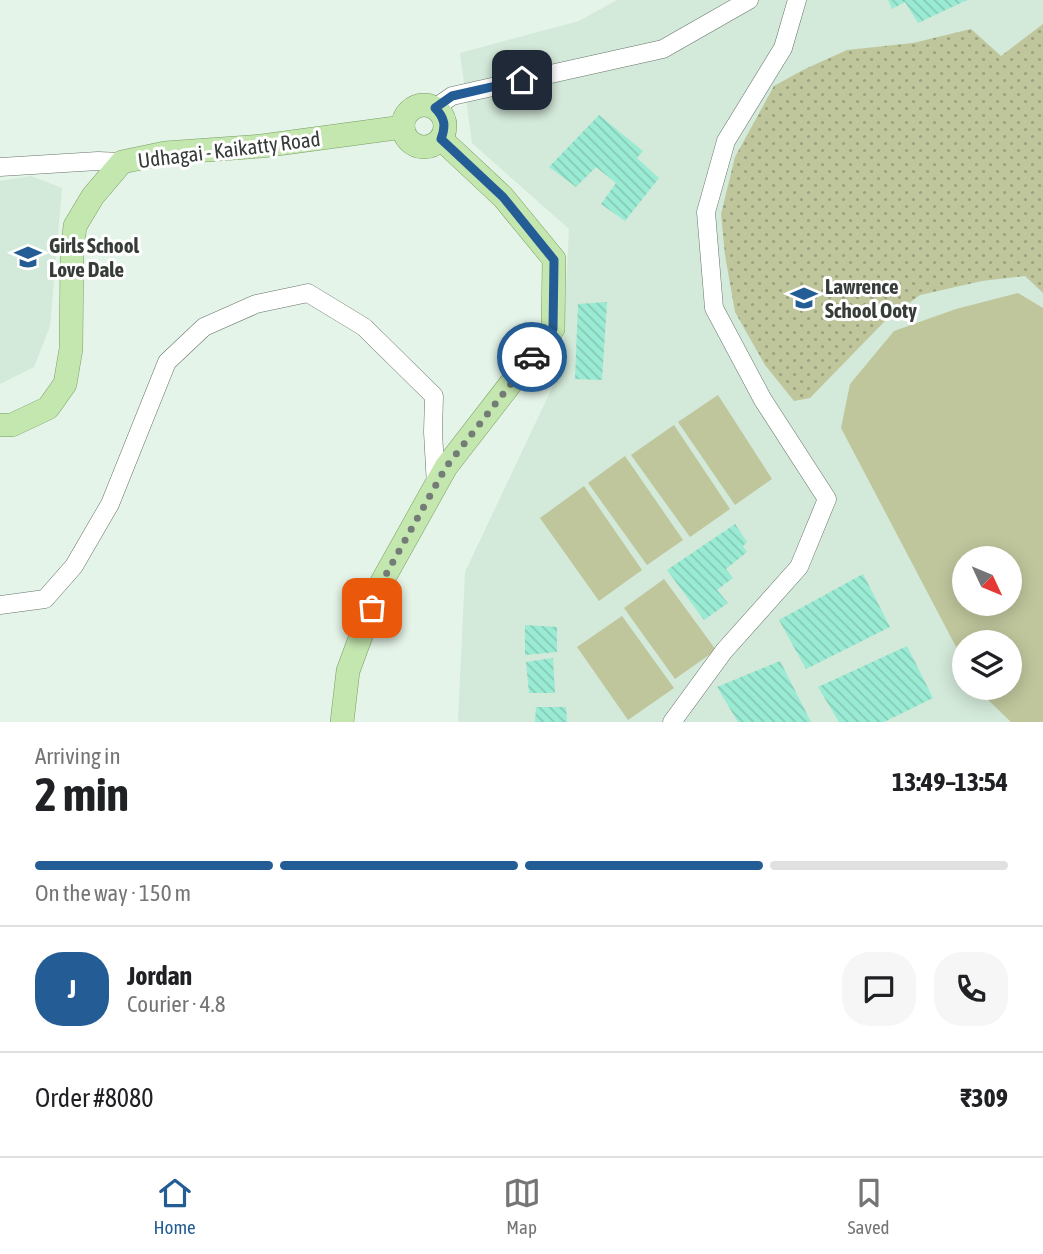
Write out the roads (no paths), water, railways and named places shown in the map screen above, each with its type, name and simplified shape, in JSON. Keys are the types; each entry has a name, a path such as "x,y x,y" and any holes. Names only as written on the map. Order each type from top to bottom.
{"main road":[{"path":"428,106 435,108 445,122 441,139 428,147 421,147 409,140 403,127 408,113 414,108 428,106"},
{"name":"Udhagai - Kaikatty Road","path":"0,425 12,425 48,408 65,384 71,349 72,253 75,226 93,196 122,162 166,153 262,146 403,127"},
{"path":"342,722 348,671 379,587 446,467 553,329 554,260 503,197 441,139"}],"street":[{"path":"435,108 452,96 663,49 749,0"},
{"path":"672,722 724,651 799,567 827,499 763,400 714,308 706,212 726,141 783,48 797,0"},
{"path":"0,167 122,162"},
{"path":"0,605 45,599 74,566 110,504 167,362 204,327 256,304 308,293 364,327 413,372 435,396 433,432 436,486"}],"place":[{"name":"Girls School Love Dale","path":"28,257"},
{"name":"Lawrence School Ooty","path":"804,298"}]}
